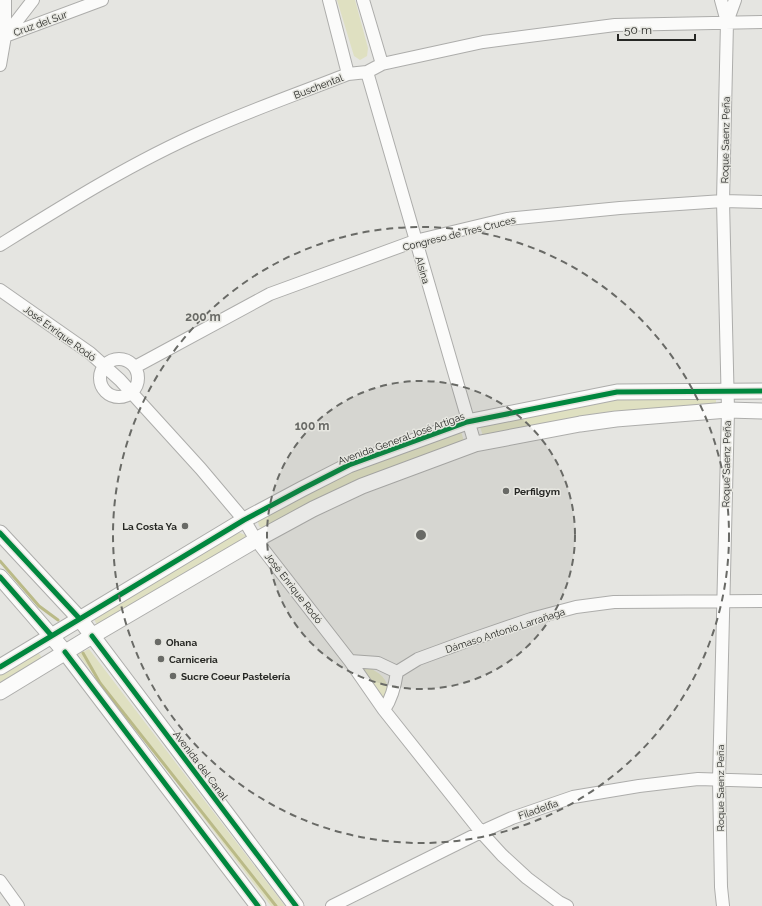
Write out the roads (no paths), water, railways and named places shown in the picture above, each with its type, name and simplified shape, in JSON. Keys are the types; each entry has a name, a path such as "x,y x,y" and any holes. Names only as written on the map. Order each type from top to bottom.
{"street":[{"path":"0,65 5,0"},
{"path":"2,37 33,0"},
{"name":"Cruz del Sur","path":"2,37 102,0"},
{"path":"328,0 348,74"},
{"path":"363,0 382,64"},
{"name":"Roque Saenz Peña","path":"721,0 727,22 724,201 728,410 719,780 721,887 723,906"},
{"name":"Roque Saenz Peña","path":"727,22 735,0"},
{"name":"Buschental","path":"0,245 144,159 204,130 348,74 367,72 382,64 483,42 615,25 762,22"},
{"name":"Alsina","path":"367,72 467,422 475,444"},
{"name":"Congreso de Tres Cruces","path":"135,368 270,294 415,241 507,219 620,208 724,201 762,202"},
{"name":"José Enrique Rodó","path":"0,290 90,353 120,380 202,469 244,520 256,540 350,661 384,710 481,832 502,855 527,878 559,902 567,906"},
{"path":"116,359 123,360 130,362 135,368 138,381 136,388 125,397 118,398 111,396 105,392 101,386 99,379 100,372 109,361 116,359"},
{"name":"Avenida General José Artigas","path":"0,666 244,520 302,489 349,465 467,422 617,392 762,391"},
{"path":"0,692 65,652 256,540 313,509 362,486 475,444 580,424 616,419 728,410 762,411"},
{"name":"Avenida del Canal","path":"0,533 79,618 296,906"},
{"path":"0,577 65,652 258,906"},
{"name":"Dámaso Antonio Larrañaga","path":"397,672 418,659 467,641 531,619 576,607 614,602 762,601"},
{"path":"350,661 378,663 397,672 391,700 384,710"},
{"name":"Filadelfia","path":"332,906 481,832 512,818 573,797 639,786 698,779 762,781"},
{"path":"0,881 18,906"}],"waterway":[{"path":"0,561 39,606 58,620"},
{"path":"83,653 100,683 276,906"}],"place":[{"name":"Perfilgym","path":"506,491"},
{"name":"La Costa Ya","path":"185,526"},
{"name":"Ohana","path":"158,642"},
{"name":"Carniceria","path":"161,659"},
{"name":"Sucre Coeur Pastelería","path":"173,676"}]}
